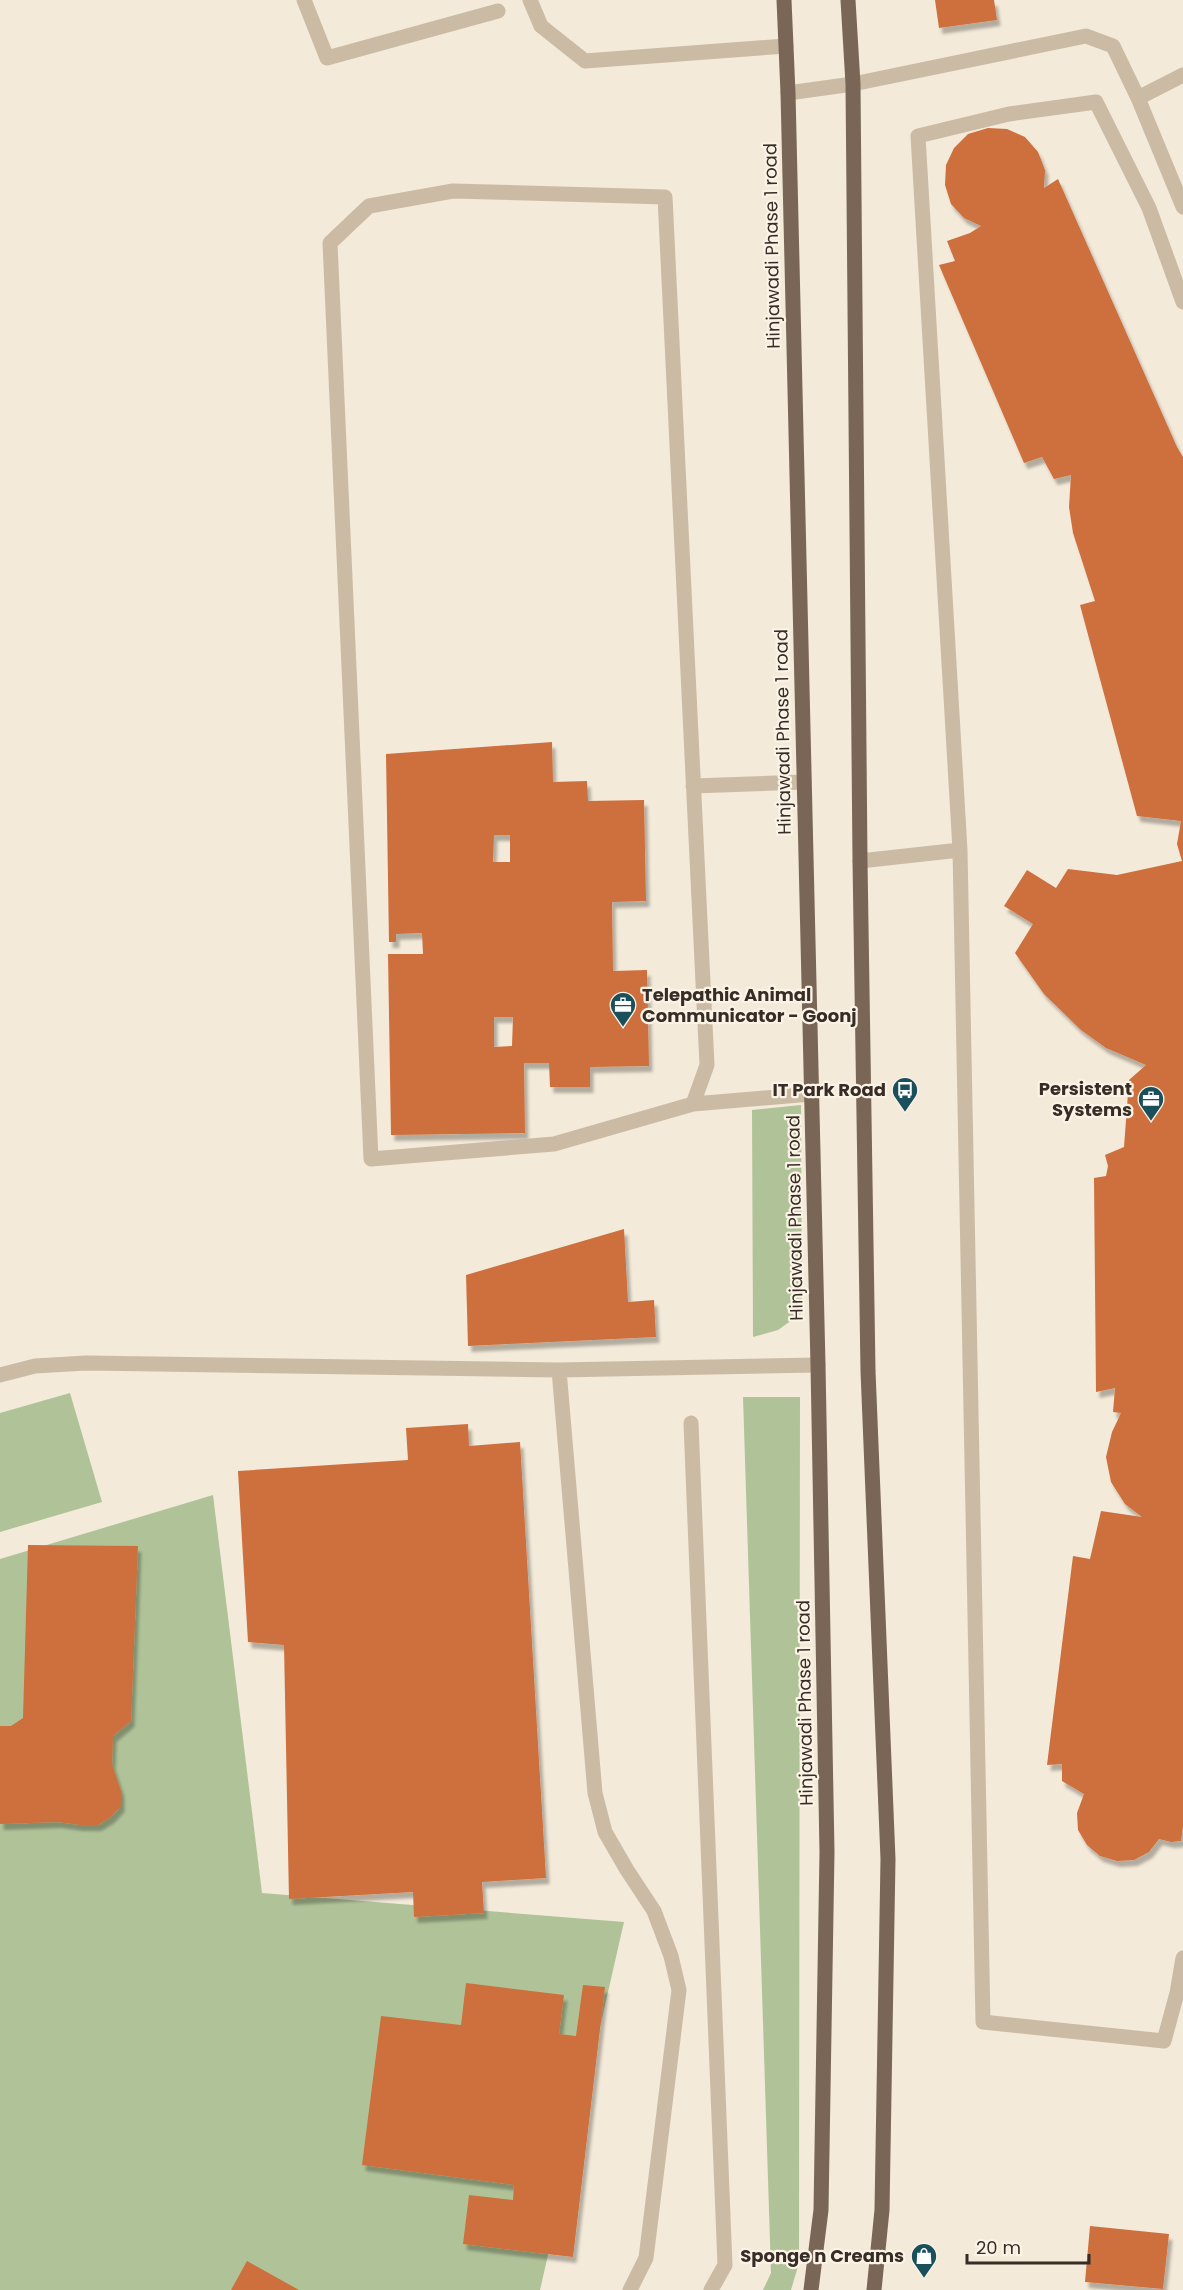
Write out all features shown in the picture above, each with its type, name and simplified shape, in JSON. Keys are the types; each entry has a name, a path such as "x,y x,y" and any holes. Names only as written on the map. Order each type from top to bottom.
{"main road":[{"name":"Hinjawadi Phase 1 road","path":"784,0 812,1094 827,1852 821,2210 812,2290"},
{"path":"848,0 853,84 860,861 868,1371 888,1859 882,2210 874,2290"}],"street":[{"path":"304,0 327,58 498,11"},
{"path":"530,0 541,26 585,61 786,46"},
{"path":"788,93 853,84 1086,36 1113,46 1183,207"},
{"path":"1138,99 1183,75"},
{"path":"1183,302 1149,208 1096,102 1009,114 918,136 960,850 983,2022 1164,2041 1177,1993 1183,1958"},
{"path":"693,1104 707,1065 665,197 453,191 369,206 330,243 371,1159 554,1144 693,1104 812,1094"},
{"path":"693,786 804,782"},
{"path":"860,861 960,850"},
{"path":"0,1375 35,1366 86,1363 560,1370 818,1365"},
{"path":"560,1370 595,1793 605,1832 654,1911 671,1956 679,1990 646,2258 630,2290"},
{"path":"691,1423 725,2265 711,2290"}],"green space":[{"path":"801,1105 802,1313 778,1330 753,1337 752,1110"},
{"path":"70,1393 102,1502 0,1532 0,1413"},
{"path":"743,1397 800,1397 799,2263 791,2290 763,2290 771,2273"},
{"path":"213,1495 262,1893 624,1922 540,2290 0,2290 0,1559"}],"building":[{"path":"935,0 994,0 997,20 939,28"},
{"path":"988,128 1007,129 1025,137 1038,152 1045,170 1044,188 1058,179 1183,457 1183,1826 1181,1841 1171,1842 1159,1839 1149,1852 1134,1860 1117,1861 1100,1856 1087,1845 1078,1830 1077,1813 1084,1794 1062,1781 1062,1764 1047,1765 1073,1556 1090,1559 1101,1511 1142,1517 1125,1504 1111,1482 1106,1457 1112,1432 1121,1413 1113,1412 1115,1388 1096,1392 1094,1178 1106,1176 1108,1166 1105,1155 1124,1147 1129,1080 1146,1065 1106,1048 1081,1030 1044,994 1015,953 1033,924 1004,906 1027,870 1056,888 1068,869 1117,875 1182,861 1177,844 1181,821 1137,816 1080,605 1095,601 1073,533 1069,507 1071,475 1054,479 1042,457 1024,463 939,265 955,261 947,241 970,233 981,226 964,218 951,204 945,185 946,165 954,148 968,134"},
{"path":"552,742 553,782 587,781 588,801 644,800 646,901 612,902 613,971 647,970 649,1066 590,1067 590,1087 550,1087 549,1063 524,1063 525,1133 391,1135 388,954 423,954 422,933 396,934 396,942 389,942 386,754","holes":["494,835 510,835 510,862 493,862","494,1017 513,1017 512,1046 494,1047"]},
{"path":"624,1229 628,1302 654,1300 656,1337 468,1346 466,1275"},
{"path":"468,1424 469,1446 520,1442 546,1878 482,1882 484,1913 414,1917 413,1892 289,1899 284,1645 248,1642 238,1471 408,1460 406,1428"},
{"path":"28,1545 138,1546 131,1721 113,1736 112,1764 121,1791 121,1806 111,1817 98,1825 58,1822 0,1824 0,1726 11,1726 23,1718"},
{"path":"466,1983 564,1995 559,2034 576,2036 583,1985 605,1987 573,2257 463,2244 469,2195 513,2200 514,2185 362,2165 381,2016 461,2025"},
{"path":"1090,2226 1169,2234 1163,2289 1085,2282"},
{"path":"247,2261 299,2290 231,2290"}],"place":[{"name":"Telepathic Animal Communicator - Goonj","path":"623,1028"},
{"name":"IT Park Road","path":"905,1113"},
{"name":"Persistent Systems","path":"1151,1122"},
{"name":"Sponge n Creams","path":"924,2279"}]}
